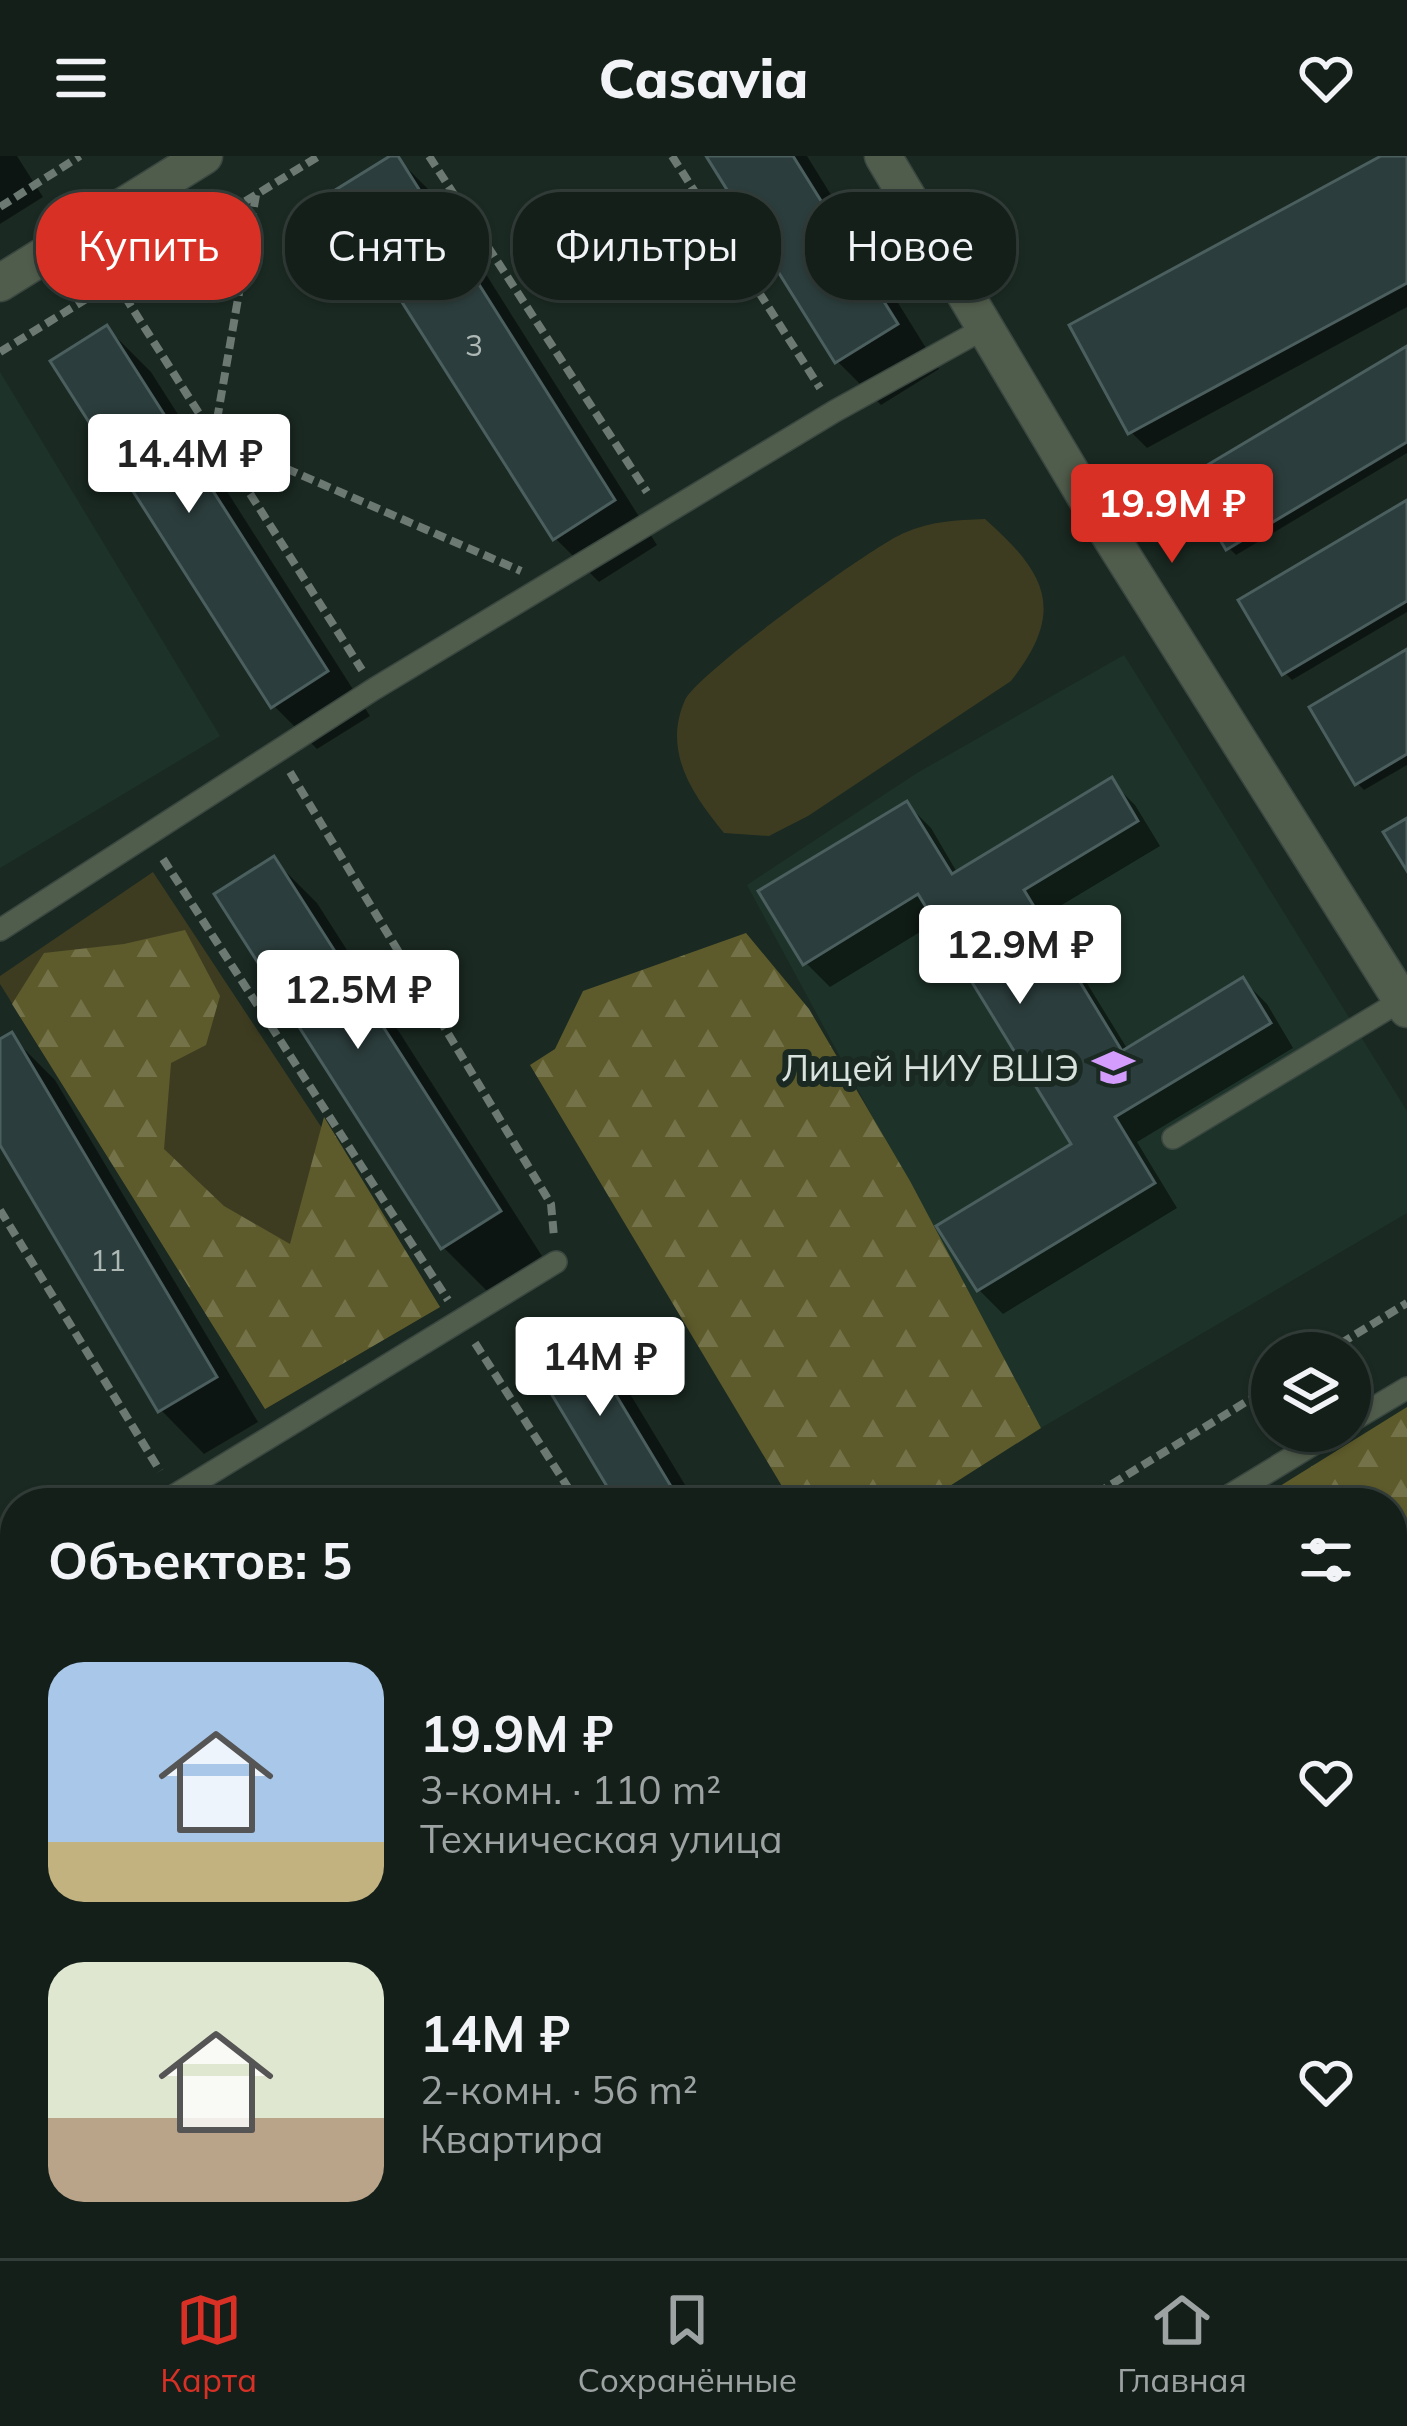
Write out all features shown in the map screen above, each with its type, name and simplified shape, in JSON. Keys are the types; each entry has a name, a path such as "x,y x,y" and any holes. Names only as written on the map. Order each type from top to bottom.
{"street":[{"path":"0,283 204,156"},
{"path":"883,156 1085,496 1404,1004"}],"lane":[{"path":"0,930 374,689 835,411 985,328"},
{"path":"1173,1138 1404,1004"},
{"path":"186,1488 556,1262"},
{"path":"1371,1409 1407,1388"},
{"path":"1242,1488 1301,1452"}],"path":[{"path":"0,207 80,156"},
{"path":"261,192 319,156"},
{"path":"429,156 664,517"},
{"path":"672,156 835,411"},
{"path":"0,352 84,300"},
{"path":"127,300 374,689"},
{"path":"214,437 238,300"},
{"path":"214,437 550,584"},
{"path":"278,752 551,1204 556,1262"},
{"path":"149,837 568,1488"},
{"path":"0,1210 162,1488"},
{"path":"1359,1332 1407,1303"},
{"path":"1105,1488 1251,1399"}],"shaded area":[{"path":"0,372 220,736 0,868"},
{"name":"Лицей НИУ ВШЭ","path":"1124,655 1407,1111 1407,1213 1041,1428 747,885 917,773"}],"green space":[{"path":"985,519 1023,557 1042,594 1039,633 1011,681 808,816 769,836 724,833 692,788 679,755 677,737 685,700 720,665 787,612 886,543 924,526"},
{"path":"153,872 440,1307 265,1409 0,984 0,976"},
{"path":"185,930 220,996 206,1045 171,1063 164,1149 224,1206 290,1244 324,1117 440,1307 265,1409 12,1004 44,953 124,944"},
{"path":"746,933 809,1009 910,1181 1041,1428 947,1488 783,1488 530,1065 555,1049 583,991"},
{"path":"1407,1407 1407,1488 1281,1488 1335,1452 1371,1452 1371,1429"}],"building":[{"path":"390,156 398,156 421,192 332,192"},
{"path":"706,156 793,156 816,192 805,192 805,300 883,300 898,324 835,363 781,276 781,192 728,192"},
{"path":"1381,156 1407,156 1407,283 1128,434 1069,325"},
{"path":"401,300 489,300 615,500 553,540"},
{"path":"107,325 328,671 271,708 50,361"},
{"path":"1407,346 1407,442 1226,550 1184,479"},
{"path":"1407,500 1407,601 1282,675 1238,600"},
{"path":"1407,649 1407,754 1355,785 1309,707"},
{"path":"1112,777 1138,821 1024,890 1122,1051 1243,977 1271,1023 1115,1117 1155,1183 977,1291 936,1226 1071,1144 918,894 803,965 758,891 907,801 952,874"},
{"path":"1407,818 1407,871 1383,832"},
{"path":"274,856 501,1211 441,1249 214,894"},
{"path":"12,1032 217,1377 158,1412 0,1145 0,1039"},
{"path":"572,1322 672,1488 608,1488 525,1350"}],"place":[{"name":"Лицей НИУ ВШЭ","path":"1113,1068"}]}
